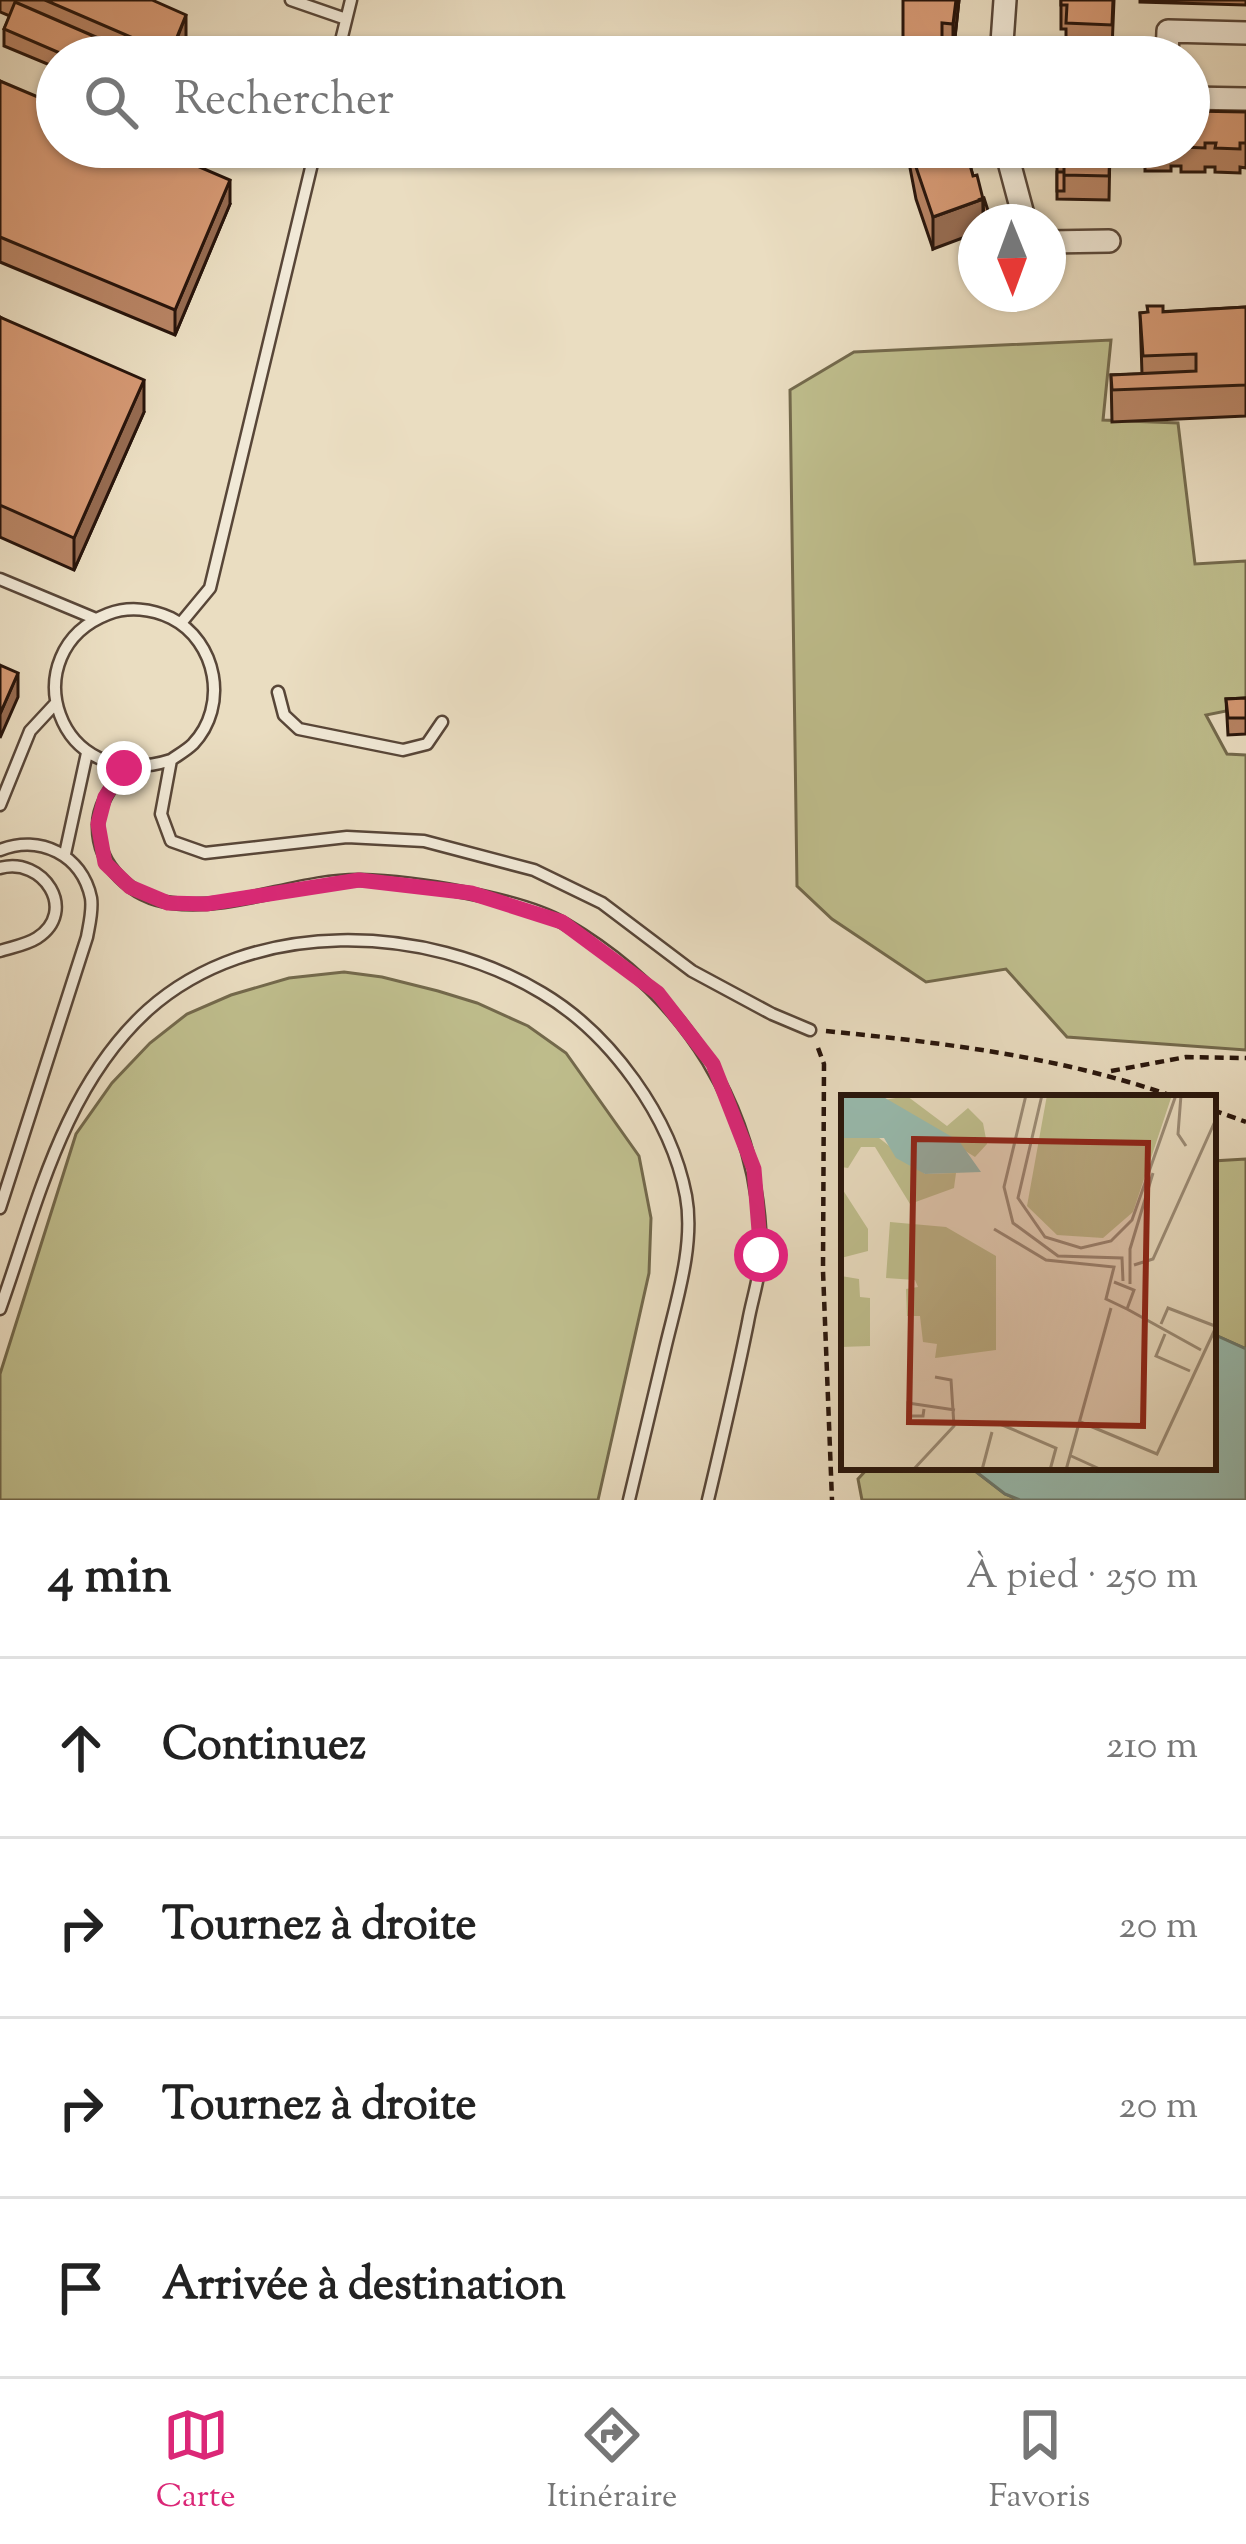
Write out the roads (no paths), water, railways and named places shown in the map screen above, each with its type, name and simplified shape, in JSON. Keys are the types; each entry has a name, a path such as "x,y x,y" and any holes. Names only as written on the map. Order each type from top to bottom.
{"street":[{"path":"1003,36 1006,0"},
{"path":"1168,36 1168,32 1246,33"},
{"path":"1210,98 1246,99"},
{"path":"1011,168 1020,204"},
{"path":"1066,242 1109,242"}],"lane":[{"path":"291,0 346,19"},
{"path":"342,36 351,0"},
{"path":"181,623 210,588 311,168"},
{"path":"0,579 96,619"},
{"path":"117,611 161,613 181,623 200,642 212,667 215,694 208,721 193,744 171,760 148,767 124,768 87,752 72,739 56,703 56,675 77,633 117,611"},
{"path":"278,692 284,716 298,729 404,750 427,744 442,722"},
{"path":"0,805 30,731 56,703"},
{"path":"65,854 87,752"},
{"path":"171,760 161,814 171,841 206,853 347,837 424,841 533,870 602,903 692,971 810,1030"},
{"path":"124,768 105,797 98,824 105,863 130,887 168,903 359,880 471,893 562,922 658,993 713,1064 754,1169 761,1255 708,1500"},
{"path":"0,850 37,844 65,854 83,873 92,903 87,938 0,1208"},
{"path":"0,868 32,868 48,881 55,896 48,928 25,944 0,951"},
{"path":"0,1309 63,1131 82,1091 111,1048 149,1009 190,979 287,944 350,940 452,956 542,993 584,1026 621,1063 672,1152 686,1199 685,1251 629,1500"},
{"path":"0,941 25,944"}],"water":[{"path":"1216,1335 1246,1349 1246,1500 1020,1500 974,1470 1216,1470"}]}
